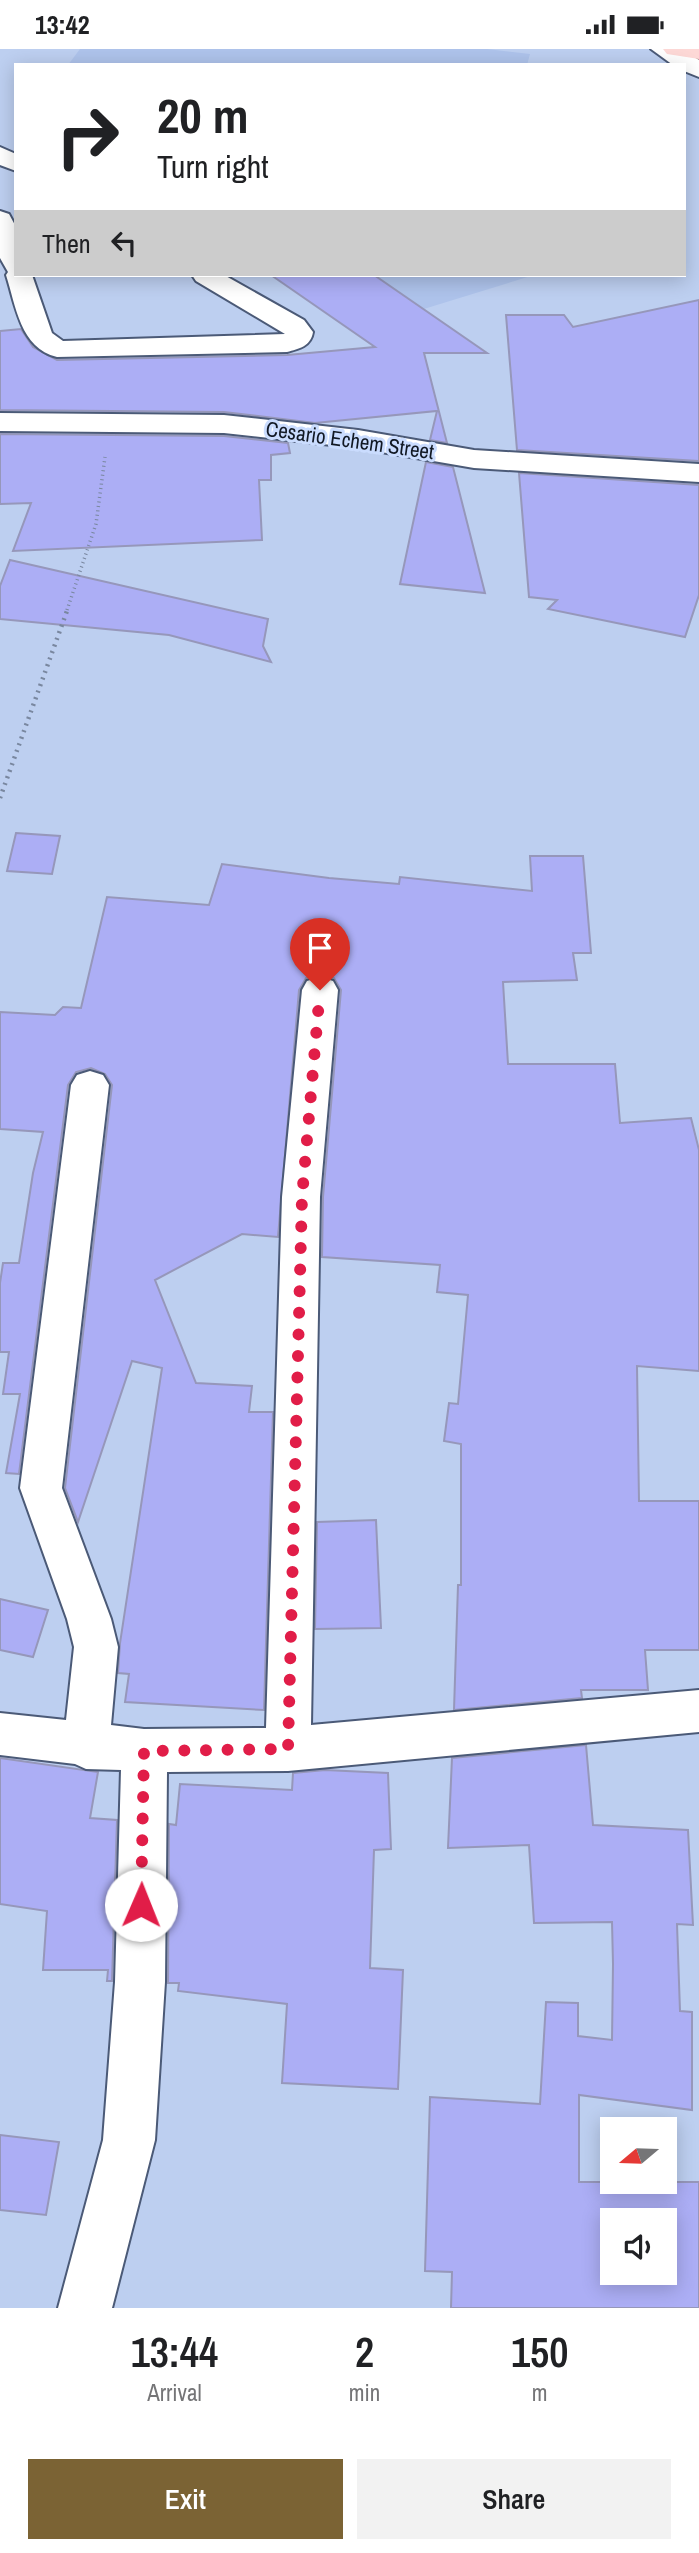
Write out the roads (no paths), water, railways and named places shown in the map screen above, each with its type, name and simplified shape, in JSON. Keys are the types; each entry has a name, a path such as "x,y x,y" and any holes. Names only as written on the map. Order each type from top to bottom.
{"main road":[{"path":"675,49 699,52"}],"street":[{"path":"663,49 699,70"},
{"path":"0,219 14,260"},
{"path":"20,277 40,337 57,349 286,344 298,338 299,332 294,326 208,277"},
{"name":"Cesario Echem Street","path":"0,422 110,425 224,423 358,439 474,459 699,473"},
{"path":"288,1749 302,1197 320,990"},
{"path":"86,1747 96,1647 73,1572 41,1488 90,1085"},
{"path":"0,1734 86,1747 144,1751 288,1749 699,1711"},
{"path":"85,2308 129,2140 140,1982 144,1751"}]}
